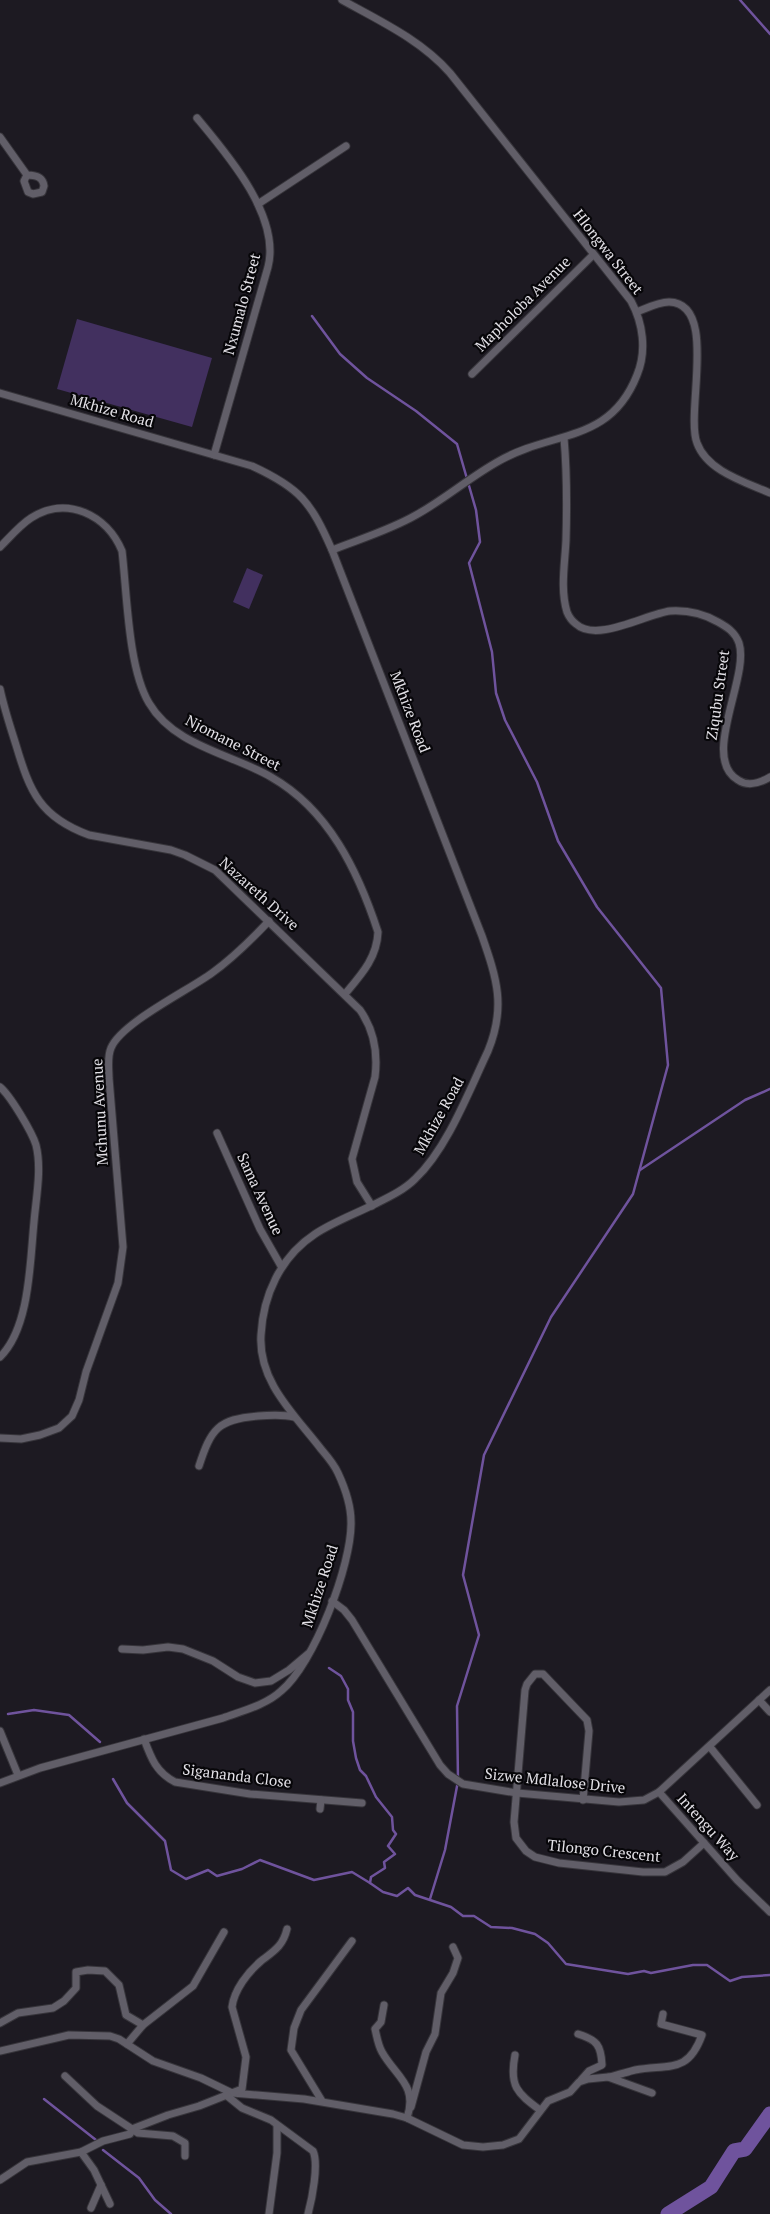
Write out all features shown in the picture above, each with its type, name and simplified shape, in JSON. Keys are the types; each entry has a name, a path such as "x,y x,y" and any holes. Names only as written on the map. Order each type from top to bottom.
{"street":[{"name":"Hlongwa Street","path":"332,550 415,516 510,454 530,446 564,438 587,429 610,416 628,396 642,363 641,328 637,312 624,291 593,255 442,64 408,37 342,0"},
{"name":"Nxumalo Street","path":"197,118 244,178 258,204 269,238 270,258 214,454"},
{"path":"0,136 27,175"},
{"path":"258,204 346,146"},
{"name":"Mapholoba Avenue","path":"472,374 593,255"},
{"path":"637,312 662,302 672,302 683,306 691,314 697,332 694,416 697,443 706,457 718,468 732,477 770,493"},
{"name":"Mkhize Road","path":"0,393 252,466 296,490 322,527 332,550 493,966 499,1009 494,1038 441,1147 427,1167 415,1180 372,1206 314,1234 281,1266 270,1292 260,1337 264,1361 272,1385 294,1417 337,1470 351,1509 352,1524 347,1552 332,1601 310,1652 296,1676 280,1692 265,1701 223,1718 18,1775 0,1783"},
{"name":"Ziqubu Street","path":"564,438 566,468 564,590 567,613 570,619 578,626 593,631 660,613 689,612 716,620 730,629 738,642 740,658 724,746 725,764 734,778 740,782 754,784 770,778"},
{"name":"Njomane Street","path":"0,546 30,518 56,508 78,509 91,515 114,534 122,551 134,660 140,681 150,704 159,716 186,737 250,766 286,786 325,823 349,859 372,912 378,938 373,957 345,994"},
{"name":"Nazareth Drive","path":"0,690 30,788 50,814 89,835 171,850 215,870 345,994 362,1014 374,1043 376,1064 375,1077 352,1159 358,1182 372,1206"},
{"name":"Mchunu Avenue","path":"0,1438 31,1438 59,1428 68,1419 80,1400 86,1372 118,1283 123,1247 109,1078 111,1048 122,1034 136,1023 212,974 234,956 269,921"},
{"path":"0,1087 9,1095 36,1145 38,1171 29,1284 18,1324 5,1352 0,1357"},
{"name":"Sama Avenue","path":"216,1134 260,1229 281,1266"},
{"path":"199,1466 209,1440 222,1424 240,1417 279,1415 294,1417"},
{"name":"Sizwe Mdlalose Drive","path":"332,1601 344,1610 352,1620 448,1774 463,1784 517,1794 583,1800 634,1802 651,1797 710,1747 770,1690"},
{"path":"122,1649 143,1650 168,1647 183,1649 213,1661 238,1677 255,1684 271,1680 289,1670 310,1652"},
{"name":"Tilongo Crescent","path":"583,1800 589,1731 586,1720 548,1678 538,1673 529,1680 525,1690 514,1822 516,1838 526,1851 546,1860 619,1869 665,1872 682,1862 704,1843"},
{"path":"759,1700 770,1712"},
{"path":"0,1731 18,1775"},
{"name":"Sigananda Close","path":"144,1739 152,1762 166,1778 174,1782 250,1794 362,1803"},
{"path":"710,1747 758,1805"},
{"name":"Intengu Way","path":"659,1792 737,1880 770,1912"},
{"path":"320,1809 322,1800"},
{"path":"0,2180 27,2162 81,2152 102,2141 130,2134 132,2129 242,2089 246,2057 232,2007 233,1998 249,1973 284,1941 286,1929"},
{"path":"127,2044 143,2025 193,1986 224,1932"},
{"path":"322,2101 291,2050 294,2028 301,2010 352,1941"},
{"path":"407,2118 426,2052 435,2034 441,1993 458,1958 453,1947"},
{"path":"0,2023 18,2013 53,2008 64,2001 76,1988 76,1972 105,1970 119,1985 126,2015 143,2025"},
{"path":"384,2005 381,2022 375,2029 378,2042 386,2058 404,2080 411,2107"},
{"path":"579,2082 635,2070 673,2066 692,2056 697,2050 702,2035 661,2024 663,2014"},
{"path":"229,2094 322,2101 374,2110 407,2118 463,2145 483,2147 503,2145 519,2139 548,2101 570,2092 589,2071 602,2065 601,2052 596,2043 578,2034"},
{"path":"0,2051 69,2035 110,2036 127,2044 153,2062 201,2078 229,2094 242,2108 271,2120 313,2151 316,2157 314,2192 308,2214"},
{"path":"515,2055 511,2074 521,2096 540,2110"},
{"path":"65,2076 98,2106 138,2133 178,2138 185,2143 185,2156"},
{"path":"608,2077 652,2093"},
{"path":"269,2214 277,2160 277,2126"},
{"path":"81,2152 94,2170 110,2204"},
{"path":"92,2208 101,2184"}],"shaded area":[{"path":"77,319 212,358 192,427 57,389"},
{"path":"247,568 263,575 249,609 233,602"}],"waterway":[{"path":"740,0 770,34"},
{"path":"312,316 340,354 367,378 416,411 457,444 476,510 480,542 469,563 492,652 496,693 505,720 537,782 558,841 597,907 661,988 668,1065 633,1194 551,1317 484,1455 463,1575 479,1635 457,1706 458,1781 445,1850 430,1899"},
{"path":"640,1170 745,1100 770,1089"},
{"path":"329,1668 341,1676 348,1689 348,1700 353,1712 353,1741 356,1758 360,1770 366,1776 376,1797 392,1817 393,1830 396,1834 388,1846 395,1854 384,1862 385,1868 371,1877 370,1883 383,1892 397,1896 408,1888 415,1895 451,1907 463,1916 474,1916 491,1927 512,1928 535,1934 548,1943 566,1964 628,1974 644,1971 651,1973 693,1965 707,1965 730,1981 742,1977 770,1975"},
{"path":"8,1714 34,1710 69,1715 100,1742"},
{"path":"113,1779 127,1803 165,1841 171,1870 186,1879 208,1870 217,1876 242,1869 260,1860 314,1880 352,1872 370,1883"},
{"path":"44,2099 96,2140"},
{"path":"668,2214 711,2187 734,2151 745,2149 770,2114"},
{"path":"103,2150 139,2178 155,2200 171,2214"}]}
